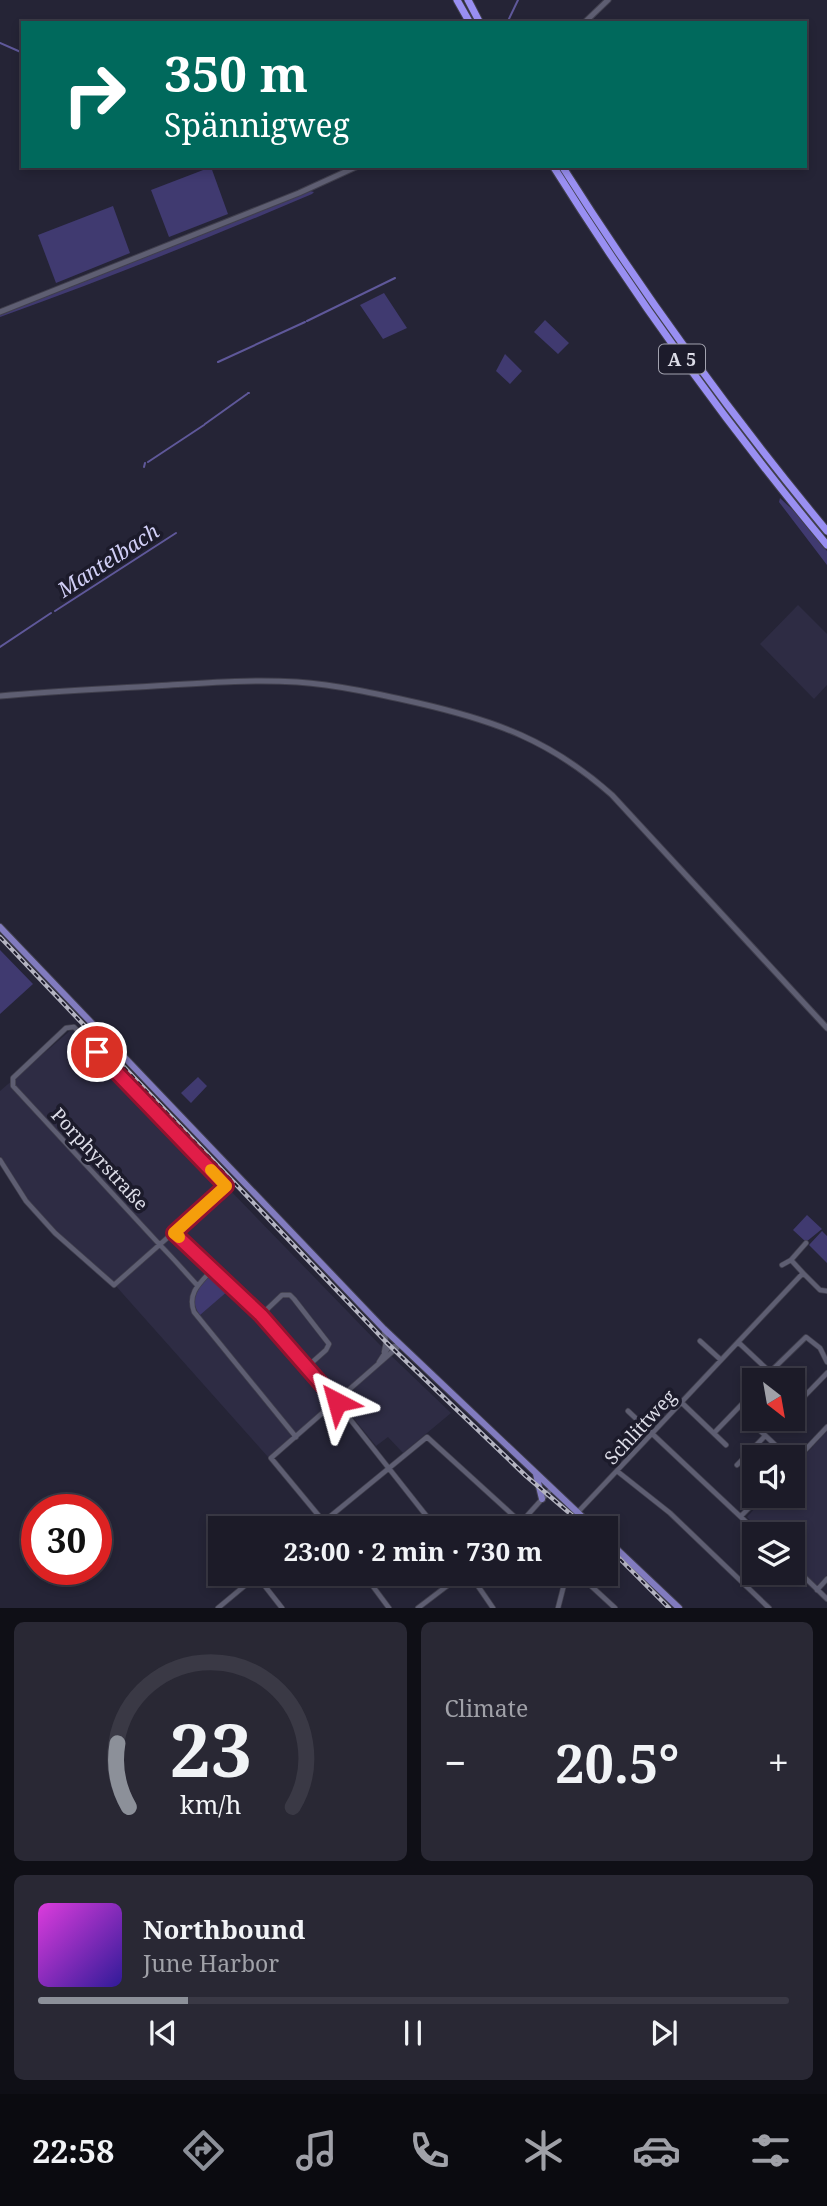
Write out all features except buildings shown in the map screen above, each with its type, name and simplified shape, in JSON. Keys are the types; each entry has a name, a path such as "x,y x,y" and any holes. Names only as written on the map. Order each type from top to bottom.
{"highway":[{"path":"457,0 469,21"},
{"path":"468,0 479,21"},
{"name":"A 5","path":"554,168 601,243 682,359 827,545"},
{"name":"A 5","path":"563,168 690,355 827,531"}],"main road":[{"path":"0,927 384,1329 582,1516"},
{"path":"535,1471 542,1499"},
{"path":"618,1550 679,1608"}],"street":[{"path":"586,21 608,0"},
{"path":"0,312 299,193 354,168"},
{"path":"0,696 236,681 299,682 375,694 499,725 551,750 581,769 612,795 827,1028"},
{"name":"Porphyrstraße","path":"174,1233 226,1186 74,1027 66,1028 11,1082 13,1086 197,1285"},
{"path":"0,1160 26,1201 55,1233 114,1285 174,1233 261,1315 308,1366 427,1516"},
{"path":"782,1265 791,1260 806,1243"},
{"path":"791,1260 820,1290 827,1291"},
{"path":"212,1270 197,1285 191,1300 194,1312 296,1437"},
{"name":"Schlittweg","path":"578,1512 803,1273"},
{"path":"261,1315 282,1295 294,1298 330,1344 308,1366"},
{"path":"384,1329 384,1352"},
{"path":"774,1368 806,1337 820,1348 827,1362"},
{"path":"700,1341 721,1360"},
{"path":"738,1342 766,1368"},
{"path":"377,1366 384,1352 393,1345 400,1345"},
{"path":"320,1516 271,1458 400,1345"},
{"path":"805,1396 827,1373"},
{"path":"681,1402 726,1445"},
{"path":"713,1433 742,1404"},
{"path":"628,1411 747,1522"},
{"path":"805,1450 827,1427"},
{"path":"761,1432 775,1445"},
{"path":"737,1465 765,1436"},
{"path":"330,1516 427,1437 513,1516"},
{"path":"617,1471 670,1513 742,1582"},
{"path":"527,1516 552,1487"},
{"path":"741,1516 749,1508"},
{"path":"805,1578 827,1599"},
{"path":"817,1590 827,1579"},
{"path":"745,1585 769,1608"},
{"path":"218,1608 226,1605 246,1586"},
{"path":"266,1586 282,1608"},
{"path":"373,1586 389,1608"},
{"path":"418,1608 449,1586"},
{"path":"477,1586 493,1608"},
{"path":"559,1607 564,1586"},
{"path":"591,1586 615,1608"}],"shaded area":[{"path":"211,168 228,214 169,237 151,190"},
{"path":"310,191 314,192 196,242 0,317 0,314"},
{"path":"113,206 130,253 56,283 38,235"},
{"path":"384,293 407,328 383,339 360,305"},
{"path":"545,320 569,343 558,354 534,332"},
{"path":"505,354 522,371 510,384 496,371"},
{"path":"780,498 797,514 827,551 827,565 779,502"},
{"path":"798,605 827,634 827,685 814,699 760,644"},
{"path":"0,950 33,984 0,1014"},
{"path":"72,1029 227,1184 226,1186 380,1345 451,1413 403,1453 388,1437 376,1446 338,1399 268,1457 115,1285 112,1287 53,1235 0,1156 0,1091"},
{"path":"198,1077 207,1086 191,1103 181,1093"},
{"path":"807,1215 822,1229 806,1242 793,1230"},
{"path":"822,1231 827,1236 827,1263 809,1245"},
{"path":"212,1273 229,1290 200,1315 196,1309 196,1292"},
{"path":"827,1431 827,1575 817,1586 805,1574 805,1522 752,1522 747,1517 755,1508 805,1508 805,1455"}],"waterway":[{"path":"508,21 518,0"},
{"path":"0,43 21,52"},
{"path":"289,168 293,168"},
{"name":"Mantelbach","path":"307,321 395,278"},
{"name":"Mantelbach","path":"218,362 305,322"},
{"name":"Mantelbach","path":"205,424 247,394"},
{"name":"Mantelbach","path":"148,462 204,425"},
{"name":"Mantelbach","path":"144,467 145,463"},
{"name":"Mantelbach","path":"55,611 176,533"},
{"name":"Mantelbach","path":"0,647 51,613"}],"railway":[{"path":"0,937 386,1342 526,1476 573,1516"},
{"path":"618,1557 669,1608"}],"slow traffic":[{"path":"179,1237 174,1233 226,1186 211,1170"}],"route":[{"path":"97,1052 226,1186 174,1233 261,1315 337,1402"}]}
